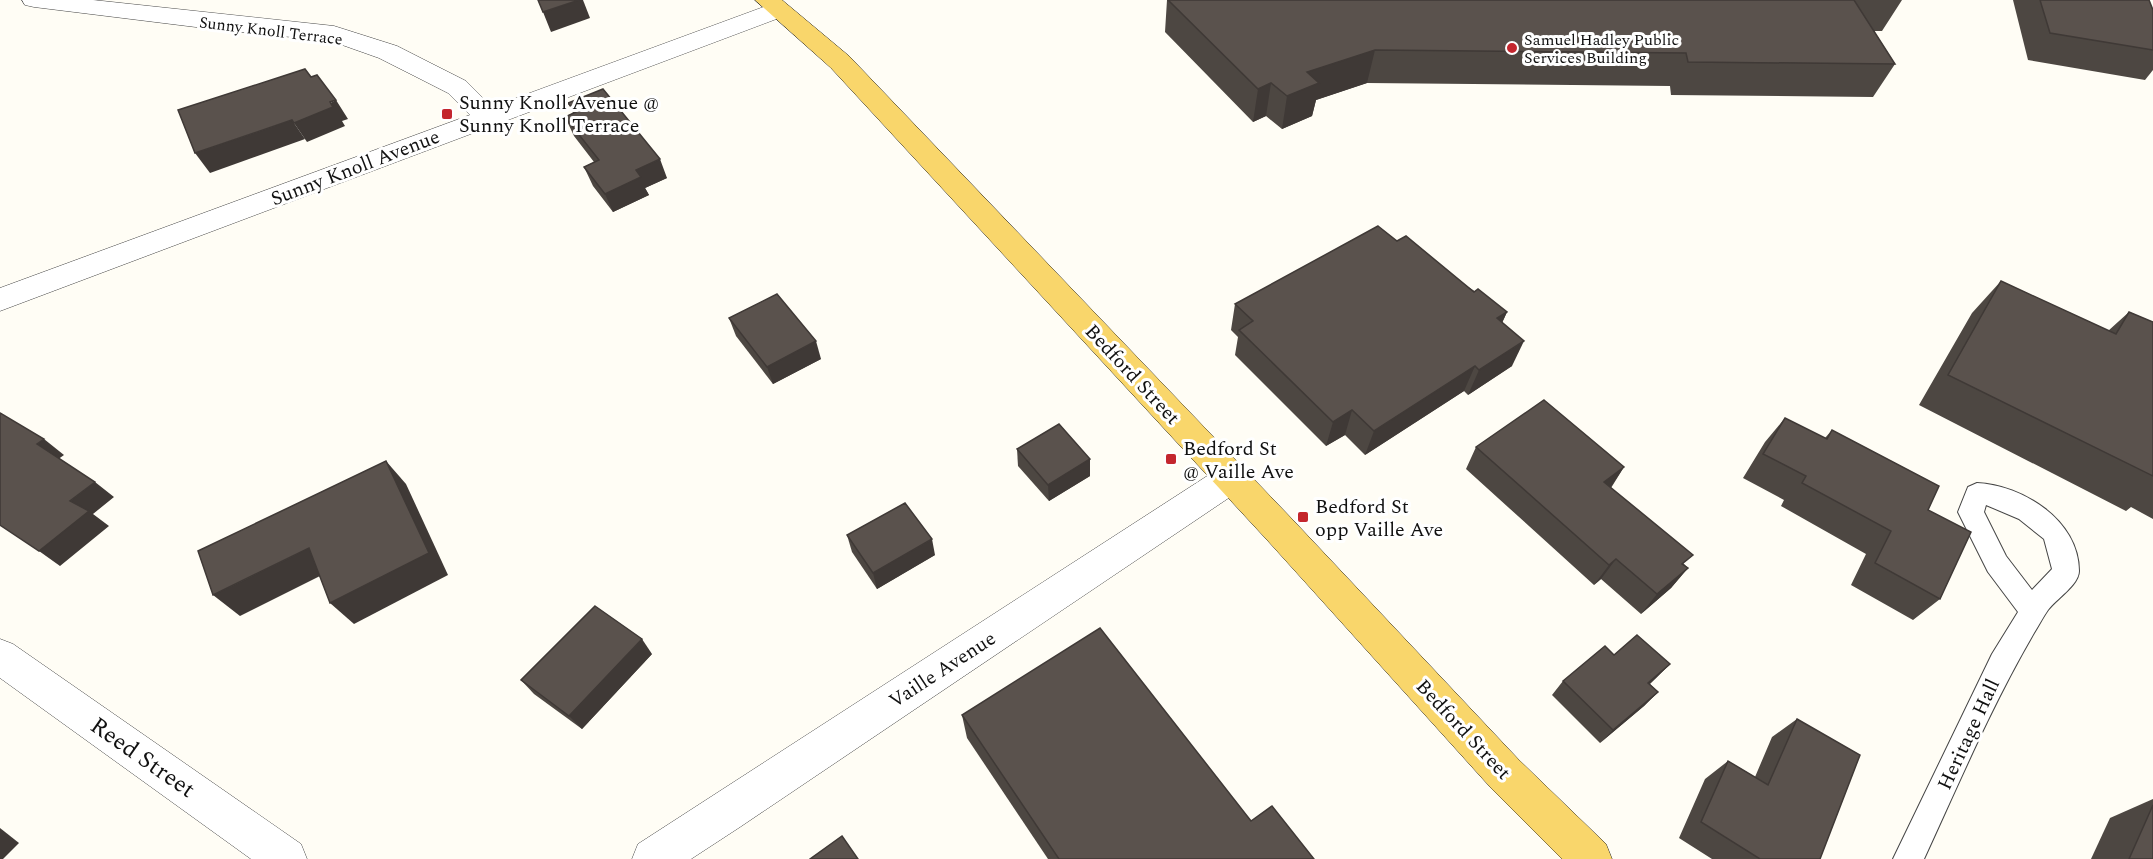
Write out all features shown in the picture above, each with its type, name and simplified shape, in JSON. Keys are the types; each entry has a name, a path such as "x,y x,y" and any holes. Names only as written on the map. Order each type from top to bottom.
{"main road":[{"name":"Bedford Street","path":"773,5 840,62 1505,774 1590,859"}],"street":[{"name":"Sunny Knoll Terrace","path":"34,0 220,23 334,34 388,52 457,87 487,117"},
{"name":"Sunny Knoll Avenue","path":"0,300 487,117 773,5"},
{"name":"Vaille Avenue","path":"653,859 780,779 1230,479"},
{"name":"Reed Street","path":"0,656 286,859"}],"lane":[{"name":"Heritage Hall","path":"1908,859 2002,663 2033,612"}],"building":[{"path":"538,0 579,0 543,12"},
{"name":"Samuel Hadley Public Services Building","path":"1168,0 1854,0 1895,64 1688,62 1686,53 1375,50 1307,72 1319,83 1287,96 1271,83 1258,89"},
{"path":"2040,0 2149,0 2153,10 2153,50 2050,33"},
{"path":"305,69 311,77 317,75 336,100 330,102 333,107 294,123 292,120 195,153 178,110"},
{"path":"603,89 660,159 636,170 641,177 605,194 584,167 599,160 565,117 576,112 568,103"},
{"path":"1378,226 1397,241 1406,236 1474,292 1478,289 1507,312 1497,318 1524,341 1479,370 1475,366 1374,431 1352,410 1333,422 1239,330 1253,321 1235,304"},
{"path":"2001,281 2116,334 2129,312 2153,322 2153,476 1948,375"},
{"path":"777,294 816,341 767,367 729,318"},
{"path":"1544,400 1624,467 1604,482 1693,555 1682,564 1688,568 1657,594 1616,559 1609,565 1476,447"},
{"path":"0,413 44,439 37,444 95,482 70,501 89,511 39,551 0,525"},
{"path":"1785,418 1827,439 1832,430 1939,486 1928,510 1971,532 1940,599 1875,563 1891,531 1802,483 1806,476 1763,454"},
{"path":"1059,424 1090,459 1048,485 1017,449"},
{"path":"386,461 429,553 330,603 309,548 213,595 198,551"},
{"path":"905,503 932,539 873,573 847,535"},
{"path":"595,606 642,639 569,716 521,680"},
{"path":"1100,628 1251,821 1272,806 1314,859 1059,859 962,715"},
{"path":"1637,635 1670,664 1648,683 1658,692 1613,730 1563,681 1605,646 1614,655"},
{"path":"1797,719 1860,755 1820,859 1760,859 1701,822 1728,761 1768,785"},
{"path":"2153,805 2153,859 2129,859"},
{"path":"842,836 858,859 810,859"}],"place":[{"name":"Samuel Hadley Public Services Building","path":"1512,48"},
{"name":"Sunny Knoll Avenue @ Sunny Knoll Terrace","path":"447,114"},
{"name":"Bedford St @ Vaille Ave","path":"1171,459"},
{"name":"Bedford St opp Vaille Ave","path":"1303,517"}]}
